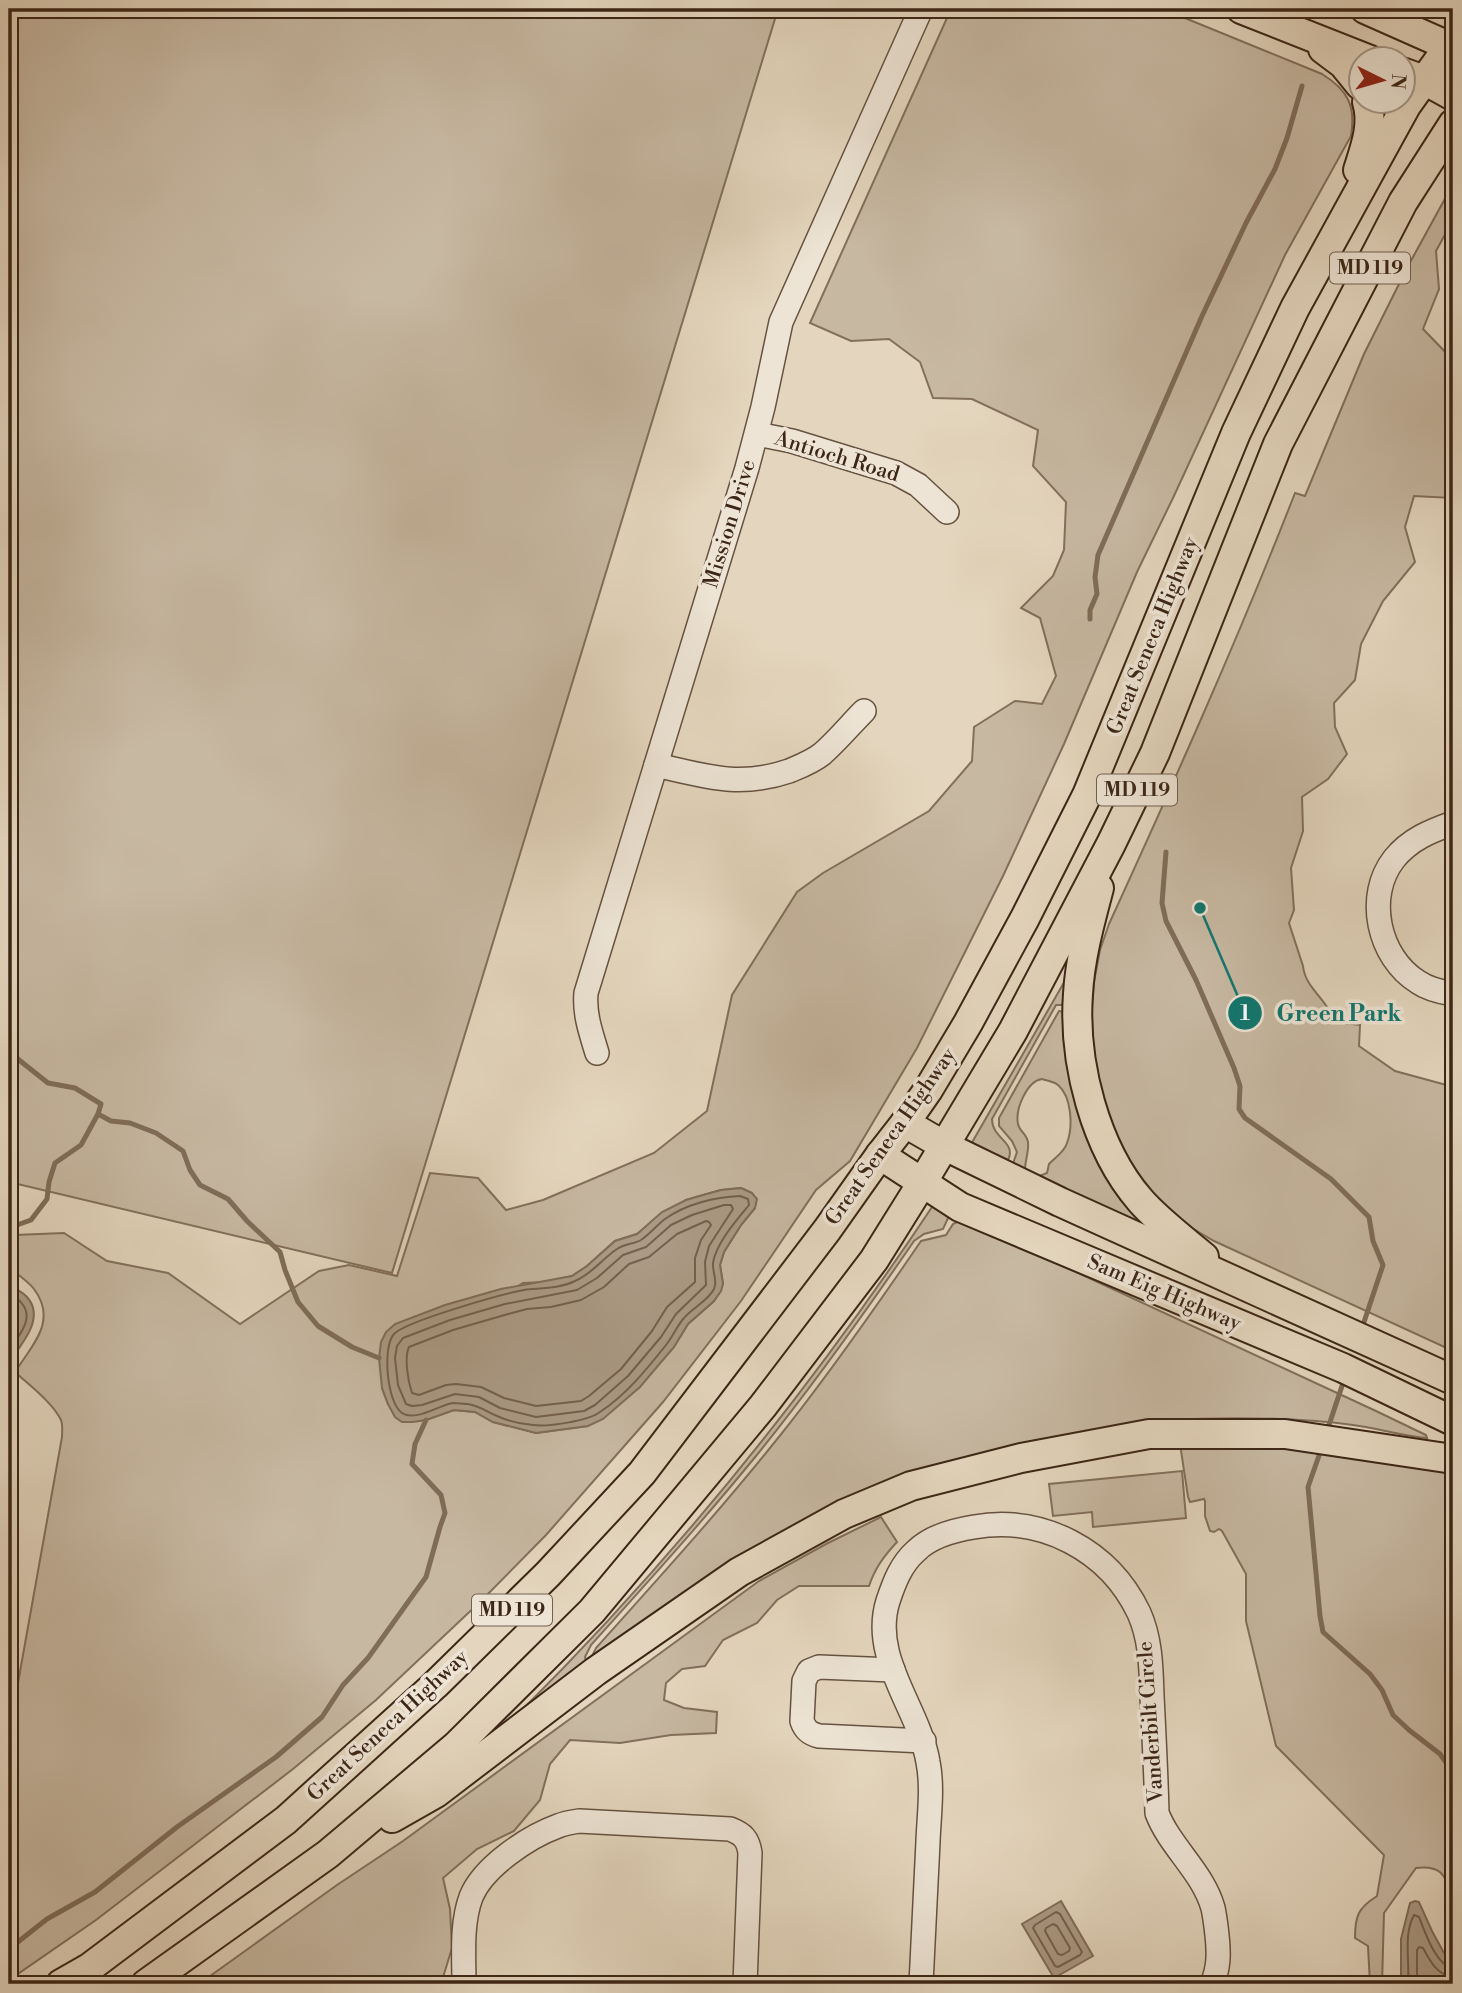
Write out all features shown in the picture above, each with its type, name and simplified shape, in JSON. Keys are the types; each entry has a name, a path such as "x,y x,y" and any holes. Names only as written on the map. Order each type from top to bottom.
{"main road":[{"path":"1241,9 1346,50"},
{"path":"1365,9 1452,45"},
{"path":"1299,30 1346,68"},
{"name":"Great Seneca Highway","path":"1416,74 1452,45"},
{"path":"1416,78 1453,96"},
{"path":"1334,237 1367,143 1369,116"},
{"name":"Great Seneca Highway","path":"62,1984 93,1976 286,1820 435,1685 548,1574 642,1473 905,1123 968,1023 1025,918 1087,794 1236,433 1295,308 1401,116"},
{"name":"Great Seneca Highway","path":"146,1984 328,1854 456,1746 592,1611 763,1406 873,1260 1013,1031 1111,844 1155,753 1278,444 1404,202 1453,124"},
{"path":"1111,844 1085,946 1077,995 1078,1039 1089,1104 1111,1156 1140,1200 1234,1281"},
{"name":"Sam Eig Highway","path":"905,1123 944,1146 1060,1202 1453,1380"},
{"name":"Sam Eig Highway","path":"880,1155 960,1207 1347,1370 1453,1421"},
{"path":"328,1854 436,1793 596,1671 739,1572 844,1514 911,1486 1021,1458 1149,1434 1284,1434 1453,1459"}],"street":[{"name":"Mission Drive","path":"597,1053 586,1017 586,993 757,434 781,322 921,9"},
{"name":"Antioch Road","path":"757,434 792,441 896,472 918,485 947,512"},
{"path":"656,765 720,779 749,780 775,775 806,765 822,754 864,711"},
{"path":"1453,822 1417,838 1393,860 1381,887 1378,915 1381,933 1388,949 1411,978 1429,988 1453,994"},
{"name":"Vanderbilt Circle","path":"921,1984 929,1766 924,1741 885,1645 884,1623 887,1604 905,1563 917,1549 959,1530 990,1524 1025,1525 1056,1534 1082,1547 1101,1562 1130,1595 1149,1645 1157,1813 1162,1826 1205,1890 1212,1907 1218,1951 1217,1972 1212,1984"},
{"path":"893,1670 819,1667 809,1671 804,1681 804,1726 819,1736 924,1741"},
{"path":"464,1984 467,1914 472,1896 484,1874 535,1836 560,1825 585,1821 730,1829 745,1837 751,1853 745,1984"}],"shaded area":[{"path":"9,9 778,9 392,1273 9,1182"},
{"path":"951,9 1163,9 1322,74 1338,86 1346,96 1346,116 1352,116 1351,136 1285,255 1137,572 1064,744 1003,876 917,1048 850,1161 816,1190 741,1301 663,1402 546,1535 481,1601 376,1700 293,1769 96,1920 9,1980 9,1733 62,1428 61,1420 52,1407 15,1372 40,1332 44,1312 34,1289 9,1268 9,1252 12,1247 9,1241 9,1225 14,1235 64,1233 107,1261 168,1273 240,1324 319,1271 349,1265 397,1276 430,1173 478,1178 506,1210 543,1200 654,1153 707,1111 732,995 797,892 823,873 929,811 972,761 974,727 1015,701 1042,704 1056,676 1040,618 1021,608 1053,576 1064,550 1066,502 1033,466 1038,430 972,399 933,398 920,362 889,339 851,341 810,323","holes":["741,1188 752,1193 755,1208 724,1252 720,1265 723,1284 714,1301 688,1324 674,1347 657,1366 588,1426 536,1433 493,1422 475,1412 454,1410 426,1420 388,1404 382,1388 382,1370 523,1283 545,1282 572,1276 615,1241 637,1234 686,1200 721,1190"]},
{"path":"1453,184 1453,220 1436,251 1439,289 1423,329 1453,360 1453,498 1414,496 1405,527 1415,562 1383,601 1361,644 1355,680 1334,703 1335,727 1347,754 1328,779 1302,797 1303,831 1291,868 1294,910 1289,923 1309,983 1336,1022 1360,1025 1359,1046 1395,1071 1453,1085 1453,1351 1214,1241 1175,1218 1140,1179 1111,1127 1093,1060 1091,1022 1094,982 1100,950 1109,924 1205,710 1295,493 1305,496 1364,354"},
{"path":"1066,979 1066,1005 1056,1005 992,1119 993,1126 1009,1149 1008,1160 990,1152 987,1158 970,1146"},
{"path":"1059,1011 1064,1012 1146,1227 1011,1169 1017,1152 1012,1141 999,1126 999,1118","holes":["1042,1079 1058,1085 1063,1090 1069,1104 1070,1129 1064,1150 1049,1164 1047,1173 1037,1177 1025,1170 1028,1140 1019,1126 1018,1118 1020,1104 1027,1090"]},
{"path":"934,1206 949,1216 943,1229 924,1234 914,1241 837,1350 756,1456 591,1645 585,1657 588,1671 518,1714 631,1595 738,1471 838,1341"},
{"path":"959,1221 1063,1266 1376,1411 1426,1435 1427,1438 1362,1426 1313,1421 1192,1419 1192,1422 995,1452 591,1658 596,1648 793,1419 921,1241 946,1235 953,1224"},
{"path":"1247,1442 1453,1470 1453,1894 1440,1872 1431,1868 1416,1868 1384,1913 1382,1984 1370,1984 1368,1946 1355,1938 1359,1913 1377,1896 1384,1855 1276,1746 1246,1621 1246,1574 1222,1531 1210,1531 1205,1516 1204,1499 1190,1502 1188,1497 1180,1444"},
{"path":"1182,1471 1186,1518 1093,1527 1092,1512 1053,1516 1049,1484"},
{"path":"881,1517 897,1542 880,1562 869,1586 799,1586 777,1600 757,1623 723,1640 705,1666 682,1669 666,1683 664,1700 684,1708 717,1712 716,1733 671,1735 620,1743 570,1740 550,1764 540,1800 514,1831 477,1849 443,1878 450,1909 452,1948 441,1984 199,1984 403,1841 759,1581"}],"water":[{"path":"741,1188 752,1193 757,1199 755,1208 724,1252 720,1265 723,1284 721,1291 714,1301 688,1324 674,1347 640,1387 603,1419 588,1426 536,1433 493,1422 475,1412 454,1410 413,1422 402,1422 395,1417 382,1388 379,1358 381,1342 386,1332 395,1324 445,1305 501,1289 572,1276 615,1241 637,1234 662,1212 686,1200 721,1190"},
{"path":"9,1284 27,1297 34,1314 30,1331 9,1362"},
{"path":"1061,1901 1093,1956 1054,1978 1022,1924"},
{"path":"1419,1902 1444,1953 1453,1964 1453,1984 1401,1984 1401,1939 1410,1903"}],"waterway":[{"path":"1090,619 1090,610 1097,594 1095,577 1098,555 1202,316 1275,169 1302,86"},
{"path":"1166,852 1162,903 1166,921 1196,980 1234,1068 1240,1086 1239,1109 1245,1118 1331,1179 1369,1217 1373,1241 1383,1265 1362,1328"},
{"path":"9,1052 48,1083 75,1088 101,1104 98,1114 111,1121 130,1123 156,1133 183,1151 190,1170 200,1185 228,1199 280,1252 298,1302 318,1326 352,1347 379,1358"},
{"path":"9,1234 17,1225 31,1220 47,1199 55,1163 81,1145 98,1114"},
{"path":"1327,1431 1345,1377"},
{"path":"9,1949 47,1919 95,1892 177,1827 276,1757 322,1717 343,1685 368,1658 426,1577 445,1513 441,1495 412,1464 415,1444 426,1420"},
{"path":"1322,1447 1308,1487 1323,1632 1370,1674 1382,1690 1393,1715 1440,1754 1450,1768 1453,1780"}],"place":[{"name":"Green Park","path":"1200,908"}]}
